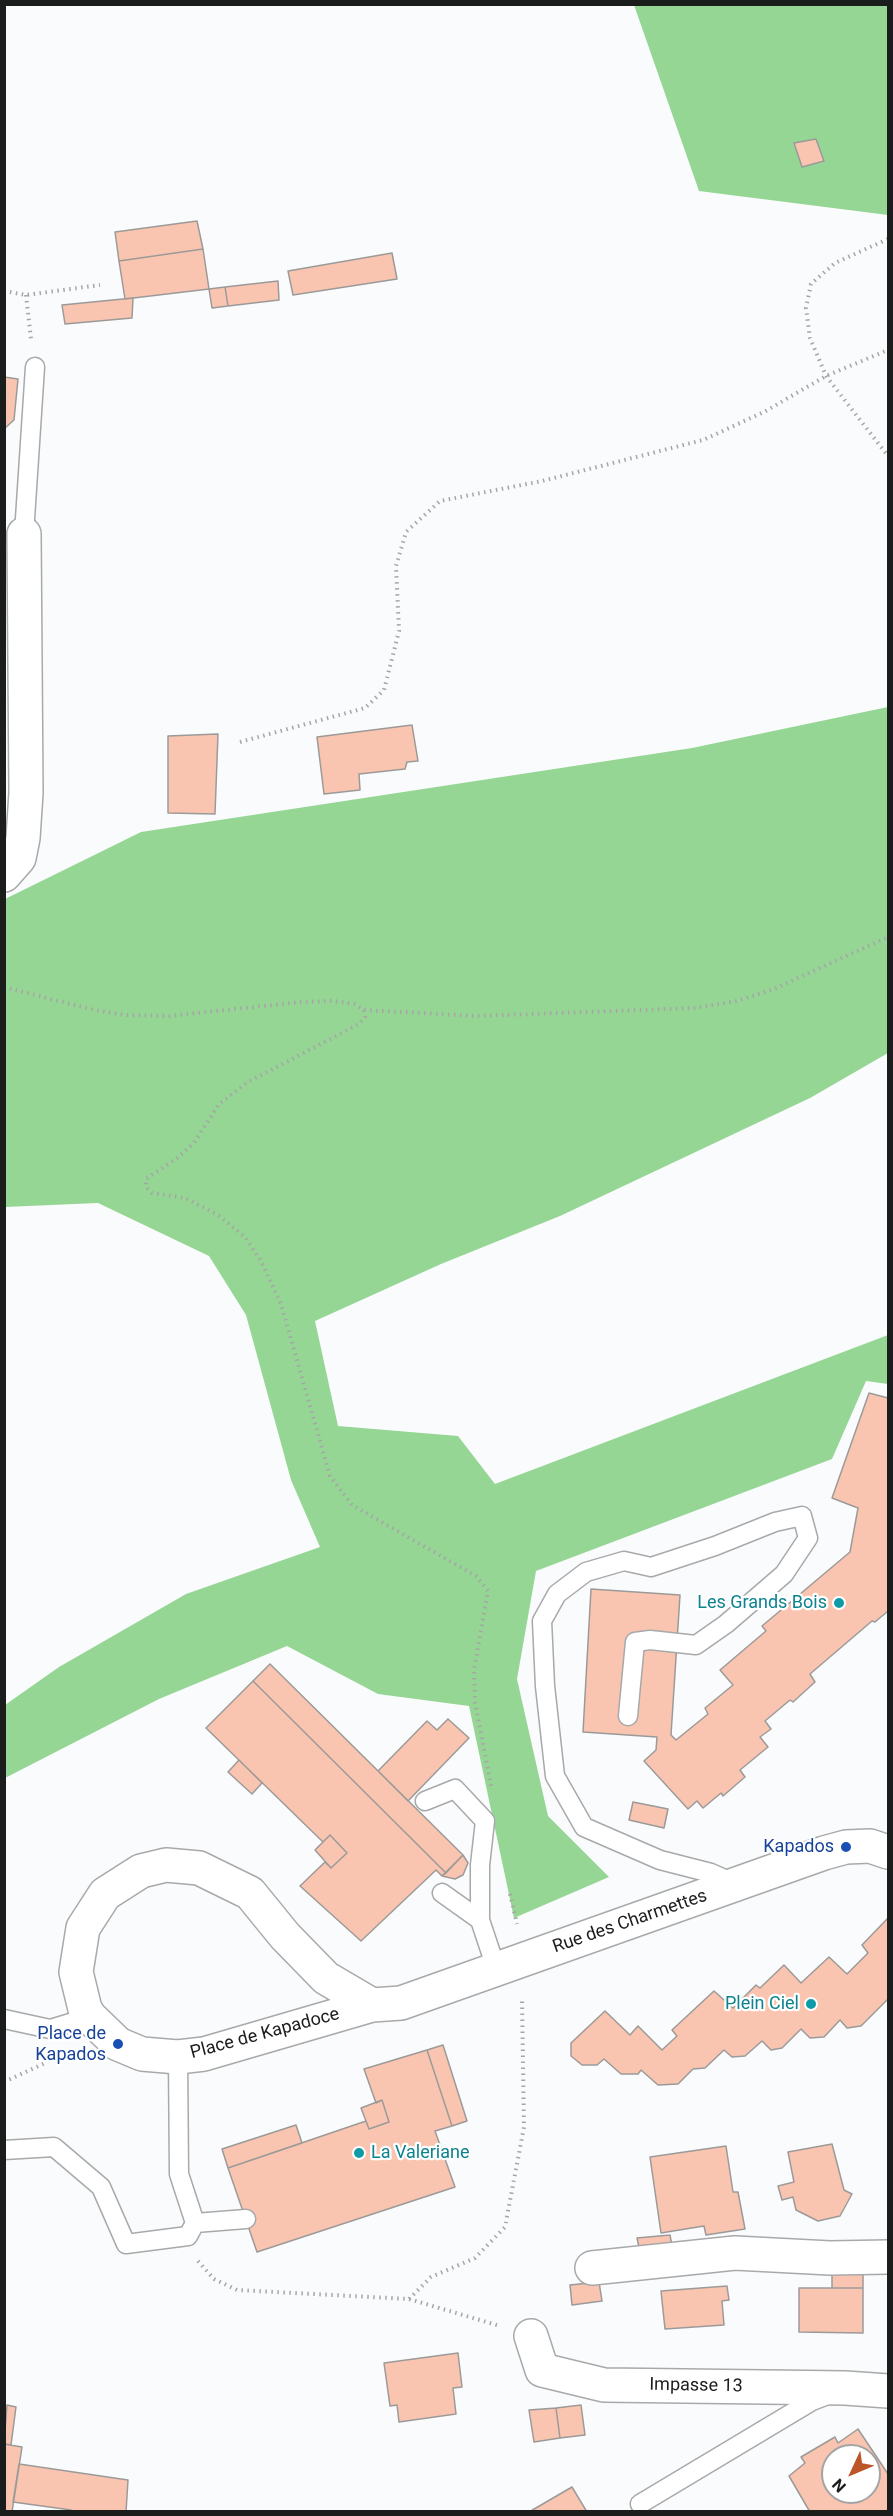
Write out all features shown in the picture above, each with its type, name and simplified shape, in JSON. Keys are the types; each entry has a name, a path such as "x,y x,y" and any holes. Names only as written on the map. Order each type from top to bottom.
{"street":[{"path":"4,875 19,858 14,834 26,794 24,534"},
{"name":"Rue des Charmettes","path":"372,2005 401,2003 846,1847 870,1846 888,1852"},
{"name":"Place de Kapadoce","path":"166,1865 199,1868 250,1893 285,1936 327,1978 372,2005 204,2054 178,2057 142,2054 118,2044 90,2017 85,2009 76,1972 83,1928 105,1894 141,1871 166,1865"},
{"path":"592,2268 735,2253 830,2258 888,2257"},
{"name":"Impasse 13","path":"531,2336 542,2370 604,2385 845,2388 888,2391"}],"lane":[{"path":"24,534 35,368"},
{"path":"628,1716 635,1642 650,1640 696,1645 726,1624 784,1574 808,1538 802,1516 775,1522 715,1546 651,1567 624,1561 586,1572 557,1594 542,1621 545,1686 555,1776 584,1827 660,1860 711,1874 737,1885"},
{"path":"425,1801 455,1789 485,1821 480,1865 480,1920 496,1968"},
{"path":"442,1893 480,1920"},
{"path":"4,2019 50,2029 90,2017"},
{"path":"178,2057 179,2174 191,2229"},
{"path":"4,2150 54,2147 101,2187 126,2244 246,2219"},
{"path":"640,2504 812,2401 845,2388"}],"path":[{"path":"888,239 835,263 811,284 806,308 810,338 826,376 888,456"},
{"path":"4,291 26,295 100,285"},
{"path":"26,295 35,368"},
{"path":"240,742 365,708 384,690 399,631 396,566 406,532 440,501 542,481 704,440 764,412 826,376 888,350"},
{"path":"4,987 94,1010 126,1015 169,1017 323,1001 354,1004 364,1010 478,1016 694,1008 737,1001 774,989 888,937"},
{"path":"364,1010 365,1017 359,1023 248,1082 219,1104 194,1143 146,1179 146,1187 152,1193 185,1198 218,1215 245,1237 261,1261 280,1304 330,1476 352,1505 476,1576 488,1591 474,1670 476,1702 492,1796"},
{"path":"509,1890 517,1924"},
{"path":"409,2299 431,2277 476,2258 505,2227 524,2127 522,1989"},
{"path":"4,2082 45,2063 51,2047 50,2029"},
{"path":"191,2229 196,2260 214,2279 237,2290 409,2299 531,2336"}],"green space":[{"path":"634,5 888,5 888,215 699,191"},
{"path":"888,707 888,1053 810,1098 560,1216 441,1264 315,1321 338,1426 458,1436 495,1484 888,1335 888,1384 866,1381 832,1459 536,1571 517,1679 548,1816 609,1877 514,1918 469,1706 378,1694 287,1646 159,1699 5,1778 5,1705 59,1667 186,1594 320,1547 291,1480 246,1315 209,1256 98,1203 5,1207 5,899 141,832 692,748"}],"building":[{"path":"816,139 824,161 802,167 794,143"},
{"path":"197,221 203,249 119,261 115,232"},
{"path":"203,249 209,289 125,299 119,261"},
{"path":"392,253 397,279 293,295 288,271"},
{"path":"278,281 279,300 228,306 225,287"},
{"path":"225,287 228,306 212,308 209,289"},
{"path":"133,298 132,318 65,324 62,305"},
{"path":"4,377 18,379 14,420 4,429"},
{"path":"412,725 418,761 407,762 405,769 359,774 360,790 324,794 317,737"},
{"path":"218,734 215,814 168,813 168,736"},
{"name":"Les Grands Bois","path":"869,1393 888,1398 888,1611 875,1622 872,1621 810,1674 815,1682 793,1702 790,1700 765,1721 771,1729 760,1737 768,1747 740,1770 745,1777 723,1796 721,1793 703,1808 697,1801 688,1809 644,1761 656,1750 657,1737 583,1732 591,1589 680,1595 671,1735 676,1740 708,1714 705,1708 733,1685 720,1670 766,1631 762,1626 850,1552 858,1508 832,1498"},
{"path":"270,1664 463,1855 446,1873 253,1681"},
{"path":"253,1681 446,1873 442,1876 436,1870 361,1941 300,1886 325,1862 331,1868 347,1853 330,1835 323,1842 206,1728"},
{"path":"448,1719 469,1738 408,1801 378,1771 427,1721 437,1730"},
{"path":"239,1760 262,1783 252,1794 228,1772"},
{"path":"633,1802 668,1809 664,1828 629,1820"},
{"path":"330,1835 347,1853 331,1868 315,1850"},
{"path":"463,1855 468,1863 463,1875 455,1879 442,1876"},
{"name":"Plein Ciel","path":"888,1918 888,1999 861,2026 847,2028 840,2020 824,2037 810,2038 801,2029 782,2048 771,2050 762,2041 745,2056 732,2057 724,2050 705,2068 693,2069 678,2084 658,2085 641,2070 638,2074 621,2074 604,2059 597,2065 582,2065 571,2056 571,2043 605,2011 630,2035 638,2026 662,2050 677,2036 672,2030 714,1991 733,2008 756,1985 760,1988 784,1965 801,1983 829,1957 847,1974 868,1953 862,1945"},
{"path":"443,2045 467,2121 452,2126 427,2050"},
{"name":"La Valeriane","path":"427,2050 452,2126 435,2131 455,2187 257,2252 228,2168 366,2121 369,2129 389,2122 382,2100 376,2103 364,2069"},
{"path":"382,2100 389,2122 369,2129 361,2108"},
{"path":"296,2125 302,2143 228,2168 222,2149"},
{"path":"832,2144 844,2190 852,2194 840,2216 818,2221 796,2210 793,2197 782,2200 778,2186 794,2182 788,2152"},
{"path":"726,2146 733,2192 738,2192 745,2229 706,2235 704,2226 661,2233 650,2157"},
{"path":"670,2235 673,2252 641,2256 637,2238"},
{"path":"832,2268 863,2268 863,2288 832,2288"},
{"path":"599,2282 602,2301 572,2305 570,2285"},
{"path":"727,2286 729,2300 722,2301 724,2325 665,2329 661,2291"},
{"path":"799,2288 863,2288 863,2333 799,2332"},
{"path":"458,2353 462,2387 453,2388 456,2414 399,2422 397,2405 390,2406 384,2363"},
{"path":"7,2405 16,2407 11,2445 4,2444"},
{"path":"581,2405 585,2435 560,2438 556,2408"},
{"path":"556,2408 560,2438 534,2442 529,2410"},
{"path":"858,2429 868,2444 823,2444 835,2437 838,2443"},
{"path":"4,2444 22,2447 12,2512 4,2512"},
{"path":"821,2445 821,2504 881,2504 881,2464 888,2474 888,2512 810,2512 789,2476 805,2463 801,2457"},
{"path":"19,2464 128,2480 126,2512 71,2512 71,2510 13,2502"},
{"path":"572,2487 587,2512 529,2512"}],"place":[{"name":"Les Grands Bois","path":"839,1603"},
{"name":"Kapados","path":"846,1847"},
{"name":"Plein Ciel","path":"811,2004"},
{"name":"Place de Kapados","path":"118,2044"},
{"name":"La Valeriane","path":"359,2153"}]}
